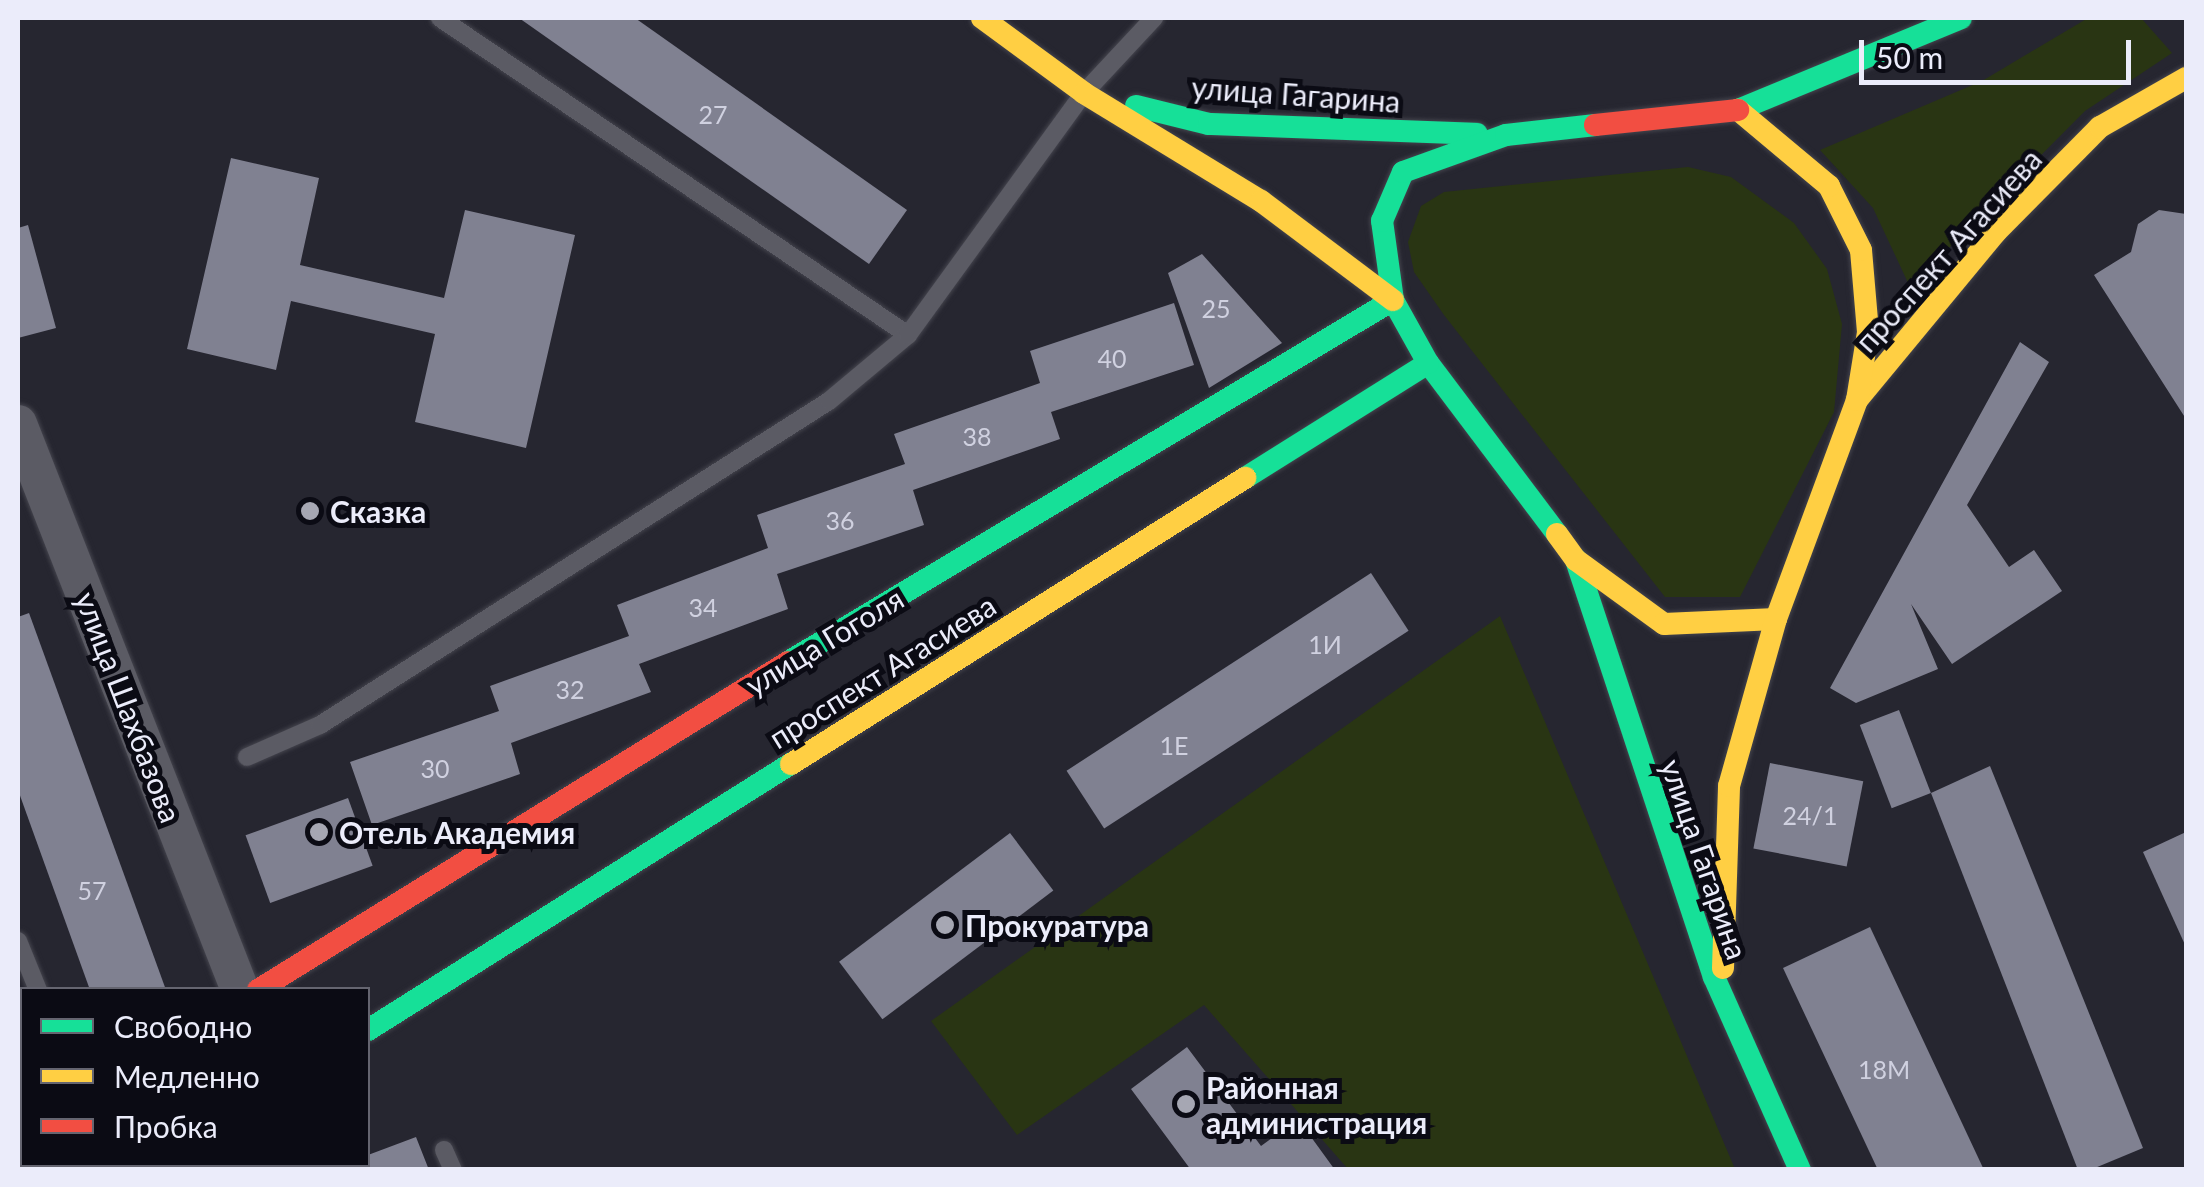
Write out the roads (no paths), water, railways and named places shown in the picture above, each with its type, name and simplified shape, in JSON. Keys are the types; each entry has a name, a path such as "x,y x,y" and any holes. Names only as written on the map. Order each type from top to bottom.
{"main road":[{"name":"улица Гагарина","path":"982,18 1084,93 1261,201 1393,300"},
{"path":"1776,619 1664,624 1576,560 1428,363 1393,300 1382,222 1403,172 1506,135 1738,110 1961,18"},
{"name":"проспект Агасиева","path":"1857,400 1995,233 2100,128 2186,78"},
{"name":"улица Гагарина","path":"1084,93 1210,124 1506,135"},
{"path":"1738,110 1829,186 1861,250 1868,332 1857,400"},
{"name":"улица Гоголя","path":"263,987 517,824 1393,300"},
{"name":"проспект Агасиева","path":"370,1029 1428,363"},
{"name":"улица Гагарина","path":"1802,1170 1722,977 1729,786 1776,619 1857,400"},
{"name":"улица Гагарина","path":"1576,560 1714,977 1802,1170"}],"street":[{"name":"улица Шахбазова","path":"18,424 239,987"}],"lane":[{"path":"440,18 908,335"},
{"path":"247,757 320,726 796,422 908,335 1084,93 1154,18"},
{"path":"18,941 37,987"},
{"path":"444,1150 452,1170"}],"place":[{"name":"Сказка","path":"310,511"},
{"name":"Отель Академия","path":"319,832"},
{"name":"Прокуратура","path":"945,925"},
{"name":"Районная администрация","path":"1186,1104"}]}
